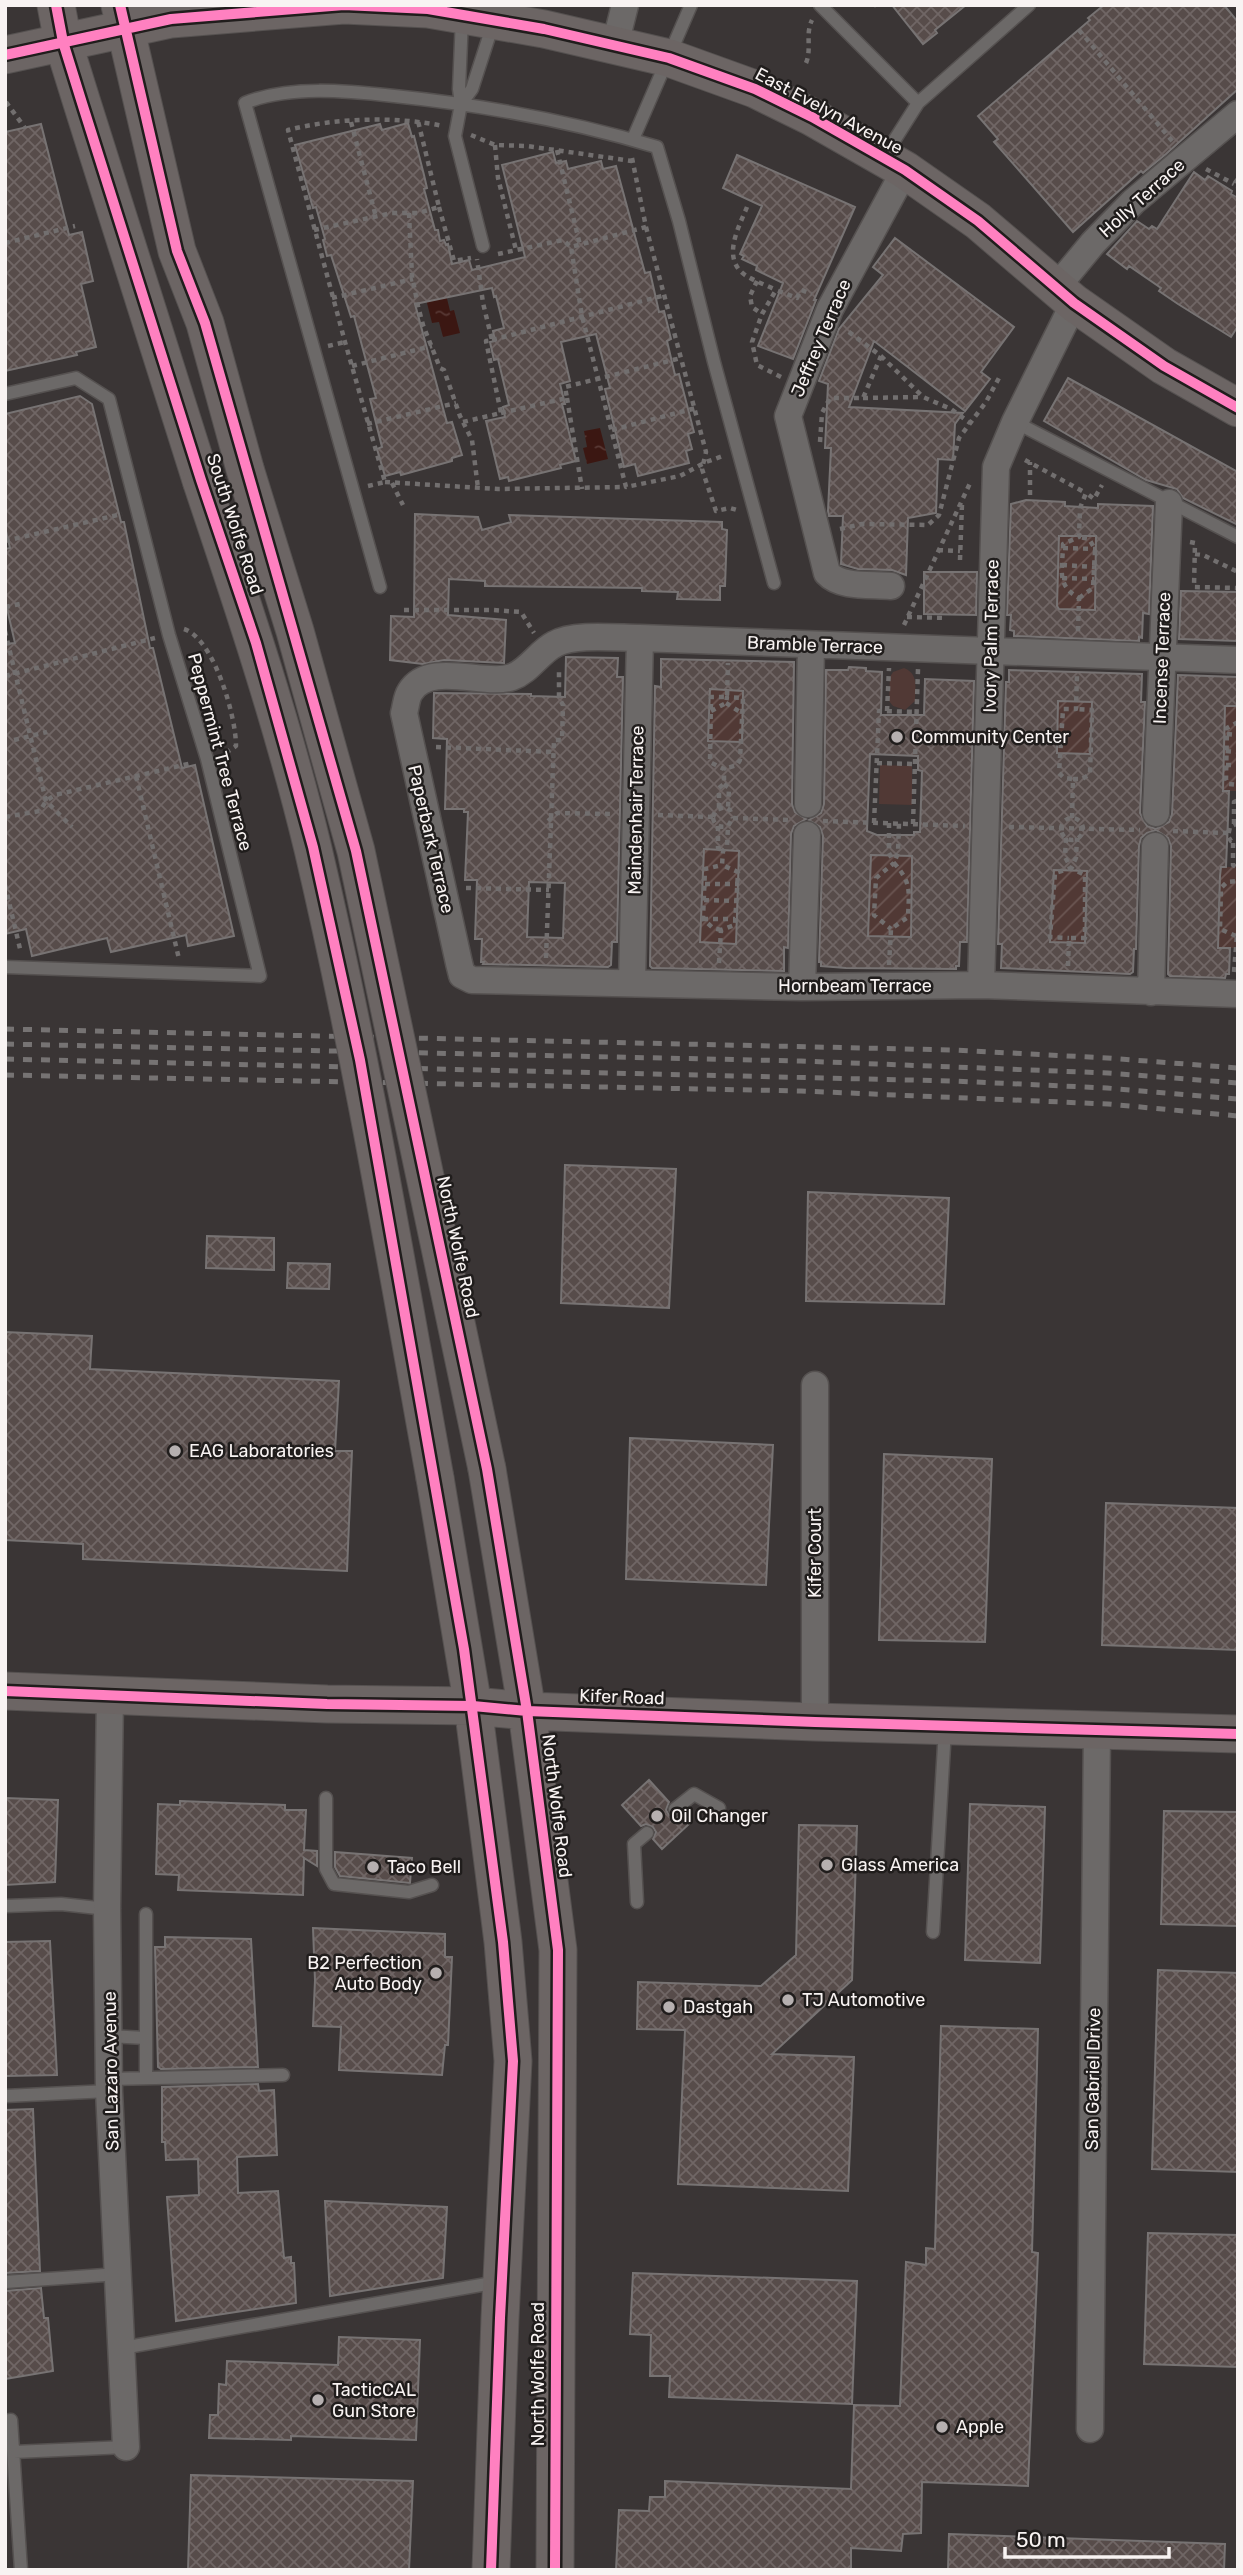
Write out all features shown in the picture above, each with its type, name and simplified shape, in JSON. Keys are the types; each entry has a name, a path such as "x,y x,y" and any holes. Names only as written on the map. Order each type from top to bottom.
{"main road":[{"name":"South Wolfe Road","path":"56,5 63,42 201,480 256,643 313,847 360,1060 473,1706"},
{"name":"East Evelyn Avenue","path":"5,55 63,42 122,17 171,19 278,7 344,5 428,9 478,17 669,58 755,89 812,117 894,164 978,221 1065,296 1154,359 1238,408"},
{"name":"South Wolfe Road","path":"122,17 177,251 205,323 356,851 400,1060"},
{"name":"North Wolfe Road","path":"400,1060 487,1469 527,1711 558,1950 555,2570"},
{"name":"Kifer Road","path":"5,1691 1238,1734"},
{"path":"473,1706 503,1942 513,2061 491,2570"}],"street":[{"path":"615,45 625,5"},
{"name":"Holly Terrace","path":"1065,296 1093,243 1133,202 1238,114"},
{"name":"Jeffrey Terrace","path":"891,586 841,582 832,579 827,573 788,416 830,309 894,164"},
{"name":"Ivory Palm Terrace","path":"981,985 996,467 1065,296"},
{"name":"Incense Terrace","path":"1156,813 1169,503"},
{"name":"Bramble Terrace","path":"410,692 423,681 451,675 502,680 512,678 536,650 568,639 640,638 1238,660"},
{"name":"Maindenhair Terrace","path":"632,983 640,638"},
{"path":"808,804 811,645"},
{"name":"Paperbark Terrace","path":"410,692 404,713 413,761 462,975 472,980"},
{"path":"803,987 807,835"},
{"path":"1151,992 1155,846"},
{"name":"Hornbeam Terrace","path":"472,980 803,987 981,985 1235,994"},
{"name":"Kifer Court","path":"815,1385 815,1721"},
{"name":"San Lazaro Avenue","path":"110,1694 107,1909 110,2085 127,2447"},
{"name":"San Gabriel Drive","path":"1090,2428 1097,1729"}],"lane":[{"path":"633,139 691,5"},
{"path":"894,164 918,103 1029,5"},
{"path":"817,11 918,103"},
{"path":"478,17 459,89 461,104 455,136 484,246"},
{"path":"461,104 472,89 478,17"},
{"path":"380,587 245,103 262,96 339,90 461,104 547,119 657,147 774,583"},
{"name":"Peppermint Tree Terrace","path":"5,394 76,378 109,399 169,635 206,759 260,975 5,967"},
{"path":"1015,422 1238,537"},
{"path":"933,1933 946,1725"},
{"path":"675,1809 694,1794 719,1808"},
{"path":"326,1798 326,1869 334,1884 409,1892 432,1885"},
{"path":"637,1902 634,1844 647,1833"},
{"path":"5,1906 61,1904 107,1909"},
{"path":"146,1913 146,2077"},
{"path":"109,2036 145,2038"},
{"path":"5,2096 110,2085 146,2077 283,2075"},
{"path":"5,2281 119,2274"},
{"path":"122,2347 502,2282"},
{"path":"5,2421 11,2420 21,2570"},
{"path":"14,2452 127,2447"}],"path":[{"path":"806,63 810,47 808,29 817,11"},
{"path":"1079,30 1186,158"},
{"path":"6,102 25,128"},
{"path":"402,505 388,482 367,424 288,131 308,125 418,121 457,129 495,145 557,150 632,161"},
{"path":"418,121 454,261 471,258 475,260 563,240 570,247 583,317 626,487"},
{"path":"351,122 376,217"},
{"path":"633,139 632,161 646,227 706,452 706,462 702,469 716,512 736,509 739,517"},
{"path":"495,145 498,178 516,250"},
{"path":"557,150 580,245"},
{"path":"1238,179 1234,184 1238,187"},
{"path":"314,230 392,213 409,213 439,207"},
{"path":"747,207 732,243 736,264 743,274 797,298 801,290 819,297"},
{"path":"409,213 413,279 423,325 472,440 478,488"},
{"path":"5,243 75,226"},
{"path":"570,247 646,227"},
{"path":"475,260 492,340"},
{"path":"332,298 413,279"},
{"path":"757,281 751,296 752,307 762,314"},
{"path":"768,372 757,365 752,342 762,314 776,290"},
{"path":"501,413 486,341 666,295"},
{"path":"841,326 881,356 923,397 951,409 970,423"},
{"path":"351,366 432,346"},
{"path":"863,398 881,356"},
{"path":"582,489 565,387 681,358"},
{"path":"830,532 862,524 928,524 939,515 959,438 986,402 1000,376"},
{"path":"820,453 822,413 830,398 923,397"},
{"path":"463,422 567,398"},
{"path":"367,424 456,403"},
{"path":"612,430 696,408"},
{"path":"1003,450 1094,499 1110,472"},
{"path":"353,489 388,482 478,488 626,487 680,476 706,462 738,451"},
{"path":"1030,463 1030,495"},
{"path":"887,711 889,666 903,649 907,617 973,477"},
{"path":"1079,537 1080,508 1086,493"},
{"path":"960,560 962,500"},
{"path":"5,541 136,510"},
{"path":"1079,537 1089,539 1095,549 1093,588 1079,598 1069,593 1062,578 1063,544 1079,537"},
{"path":"1195,543 1194,587 1238,588"},
{"path":"1063,548 1095,549"},
{"path":"938,550 960,551"},
{"path":"1195,554 1203,555 1238,572"},
{"path":"1062,565 1094,566"},
{"path":"1062,578 1094,579"},
{"path":"1076,709 1079,598"},
{"path":"5,607 20,604"},
{"path":"404,610 521,612 547,670 561,670 559,698 563,705 562,740 554,740 545,981"},
{"path":"907,617 947,618"},
{"path":"5,676 184,629 193,632 205,648 231,709 236,746 225,755 55,795 46,801 40,811 5,817"},
{"path":"5,631 46,801 72,827"},
{"path":"726,700 729,642"},
{"path":"903,649 918,667 913,824"},
{"path":"712,697 726,700 743,698 743,715 740,760 737,765 724,769 709,762 712,697"},
{"path":"711,711 726,700"},
{"path":"726,700 743,715"},
{"path":"1063,709 1076,709 1092,710 1090,774 1082,779 1065,778 1059,773 1063,709"},
{"path":"874,823 879,711 917,712"},
{"path":"1238,722 1227,727 1226,751 1226,779 1228,784 1238,785"},
{"path":"14,740 47,732"},
{"path":"1227,734 1238,735"},
{"path":"413,761 427,747 554,751"},
{"path":"1226,751 1238,752"},
{"path":"877,763 915,764"},
{"path":"1226,765 1238,765"},
{"path":"724,769 724,784"},
{"path":"136,776 182,973"},
{"path":"1072,818 1073,779"},
{"path":"723,851 718,848 718,826 713,817 719,808 719,788 724,784"},
{"path":"722,865 728,827 733,822 733,815 728,808 729,788 724,784"},
{"path":"1235,994 1237,935 1220,929 1221,888 1227,882 1237,881 1238,868 1233,864 1236,843 1228,833 1236,823 1234,802 1238,800"},
{"path":"719,808 728,808"},
{"path":"1072,818 1061,825 1061,831 1066,838 1065,857 1071,868 1085,875 1085,938 1051,937 1055,873 1071,868 1076,859 1077,838 1082,832 1082,825 1072,818"},
{"path":"889,823 889,853 906,876 909,887 908,917 891,929"},
{"path":"891,929 874,915 876,878 894,863 898,853 899,823"},
{"path":"718,826 728,827"},
{"path":"1066,838 1077,838"},
{"path":"722,865 738,872 735,925 721,930 713,928 703,919 705,869 722,865"},
{"path":"705,884 737,884"},
{"path":"5,885 24,967"},
{"path":"442,888 549,890"},
{"path":"704,900 736,901"},
{"path":"703,919 735,919"},
{"path":"888,986 891,929"},
{"path":"717,985 721,930"},
{"path":"1066,989 1069,938"}],"shaded area":[{"path":"1071,506 1091,507 1090,535 1104,538 1101,610 1054,609 1056,535 1070,526"},
{"path":"904,668 914,677 915,686 915,701 905,710 893,706 889,701 890,677 893,672"},
{"path":"705,689 748,690 745,775 704,774"},
{"path":"1053,701 1096,702 1093,787 1052,785"},
{"path":"1221,706 1238,707 1238,791 1219,791"},
{"path":"880,765 912,766 912,805 879,804"},
{"path":"704,849 739,850 739,944 697,943"},
{"path":"871,855 912,856 919,937 861,936 862,864 871,864"},
{"path":"1054,861 1086,862 1086,871 1095,872 1092,943 1043,942"},
{"path":"1221,867 1238,867 1238,948 1210,948 1212,876 1220,876"}],"water":[{"path":"445,290 450,311 454,310 460,333 443,337 439,322 432,323 425,295"},
{"path":"600,428 608,459 587,464 583,448 587,447 584,431"}],"building":[{"path":"892,5 966,5 935,30 937,33 923,44"},
{"path":"1104,5 1224,5 1238,22 1238,89 1073,232 994,142 998,139 978,116"},
{"path":"408,123 424,175 427,188 424,189 435,230 438,230 440,241 444,240 446,245 448,244 452,264 469,260 472,270 525,257 502,165 553,152 556,163 566,161 568,169 601,161 603,169 616,166 645,273 650,272 659,312 664,311 671,339 667,341 675,375 679,374 694,432 688,434 692,449 686,451 689,463 638,476 635,464 624,467 605,389 610,388 596,334 561,342 570,381 560,384 565,404 562,404 576,461 560,465 561,468 509,481 508,477 500,479 486,421 505,417 503,407 509,405 498,359 494,360 490,342 495,341 493,331 504,328 492,288 415,304 447,423 452,422 462,455 452,458 452,461 401,475 400,472 385,476 377,449 382,447 370,399 376,398 354,316 351,317 331,255 327,256 316,207 313,208 295,145 380,124 382,130"},
{"path":"41,124 69,235 82,232 93,281 81,284 96,347 76,352 77,355 5,371 5,132"},
{"path":"737,155 855,207 814,300 793,359 758,346 783,283 756,270 757,266 742,259 744,256 740,254 762,206 723,188"},
{"path":"1194,172 1205,180 1208,176 1238,198 1238,326 1231,337 1159,291 1161,288 1129,266 1127,269 1107,254 1137,221 1149,229 1152,226 1157,229"},
{"path":"895,238 1014,327 981,372 990,379 965,411 874,341 849,407 963,413 955,424 953,460 938,459 936,513 908,518 906,575 892,570 858,569 841,564 843,516 829,516 828,511 831,448 825,448 828,384 819,381 839,329 883,275 873,267"},
{"path":"1068,378 1238,472 1238,525 1183,498 1177,489 1146,480 1044,421"},
{"path":"80,396 92,404 121,522 124,522 150,648 153,648 182,768 195,765 234,936 188,946 186,935 111,952 107,938 32,956 26,929 5,934 5,644 15,643 5,600 5,549 10,548 5,527 5,414"},
{"path":"1026,500 1065,502 1065,506 1098,508 1098,504 1153,506 1149,614 1143,613 1142,638 1139,637 1139,641 1014,636 1014,631 1010,630 1011,615 1007,615 1011,504","holes":["1059,536 1096,536 1095,610 1059,609"]},
{"path":"415,514 478,517 482,530 511,522 509,515 722,522 722,529 727,530 725,586 720,586 720,600 677,599 678,592 642,591 642,588 485,586 485,581 449,579 448,615 506,620 504,663 444,660 423,664 390,660 391,616 414,617"},
{"path":"924,572 977,572 976,615 924,614"},
{"path":"1181,591 1238,592 1238,641 1179,639"},
{"path":"566,657 618,658 617,677 623,677 617,942 612,942 611,965 483,964 482,939 475,939 477,880 465,880 468,812 464,812 464,809 445,809 447,739 433,738 434,693 565,697","holes":["529,882 565,883 563,938 527,937"]},
{"path":"661,659 794,662 792,804 795,812 806,819 794,826 791,834 788,948 784,947 784,971 650,966 655,686 661,687","holes":["710,689 743,691 742,742 708,741","704,849 739,851 736,944 700,942"]},
{"path":"849,667 866,668 866,671 882,672 881,715 924,715 925,679 974,681 967,942 960,942 959,966 956,966 956,969 846,968 821,966 819,962 823,836 820,827 809,820 821,813 824,804 826,670 848,670","holes":["870,754 918,756 918,770 922,771 920,832 914,832 914,835 877,835 867,831","871,855 912,856 911,937 868,936"]},
{"path":"1009,670 1142,674 1141,702 1145,702 1140,813 1147,826 1156,829 1169,822 1172,814 1178,675 1238,677 1237,706 1225,706 1223,791 1229,791 1226,867 1221,867 1220,876 1218,948 1230,948 1229,974 1226,974 1225,978 1168,974 1171,846 1168,838 1156,830 1141,838 1139,846 1133,972 1001,968 1002,944 998,944 1006,682 1009,682","holes":["1058,701 1092,702 1090,754 1057,753","1054,870 1087,871 1085,943 1050,942"]},
{"path":"565,1165 676,1169 669,1308 561,1303"},
{"path":"808,1192 949,1198 944,1304 806,1301"},
{"path":"207,1236 274,1238 274,1270 206,1268"},
{"path":"288,1263 330,1264 329,1289 287,1288"},
{"name":"EAG Laboratories","path":"5,1332 92,1336 90,1369 339,1381 335,1451 352,1451 347,1571 83,1559 83,1544 5,1540"},
{"path":"630,1438 773,1445 766,1585 626,1579"},
{"path":"884,1454 992,1459 985,1642 879,1640"},
{"path":"1106,1503 1238,1508 1238,1650 1102,1645"},
{"name":"Oil Changer","path":"649,1780 669,1802 666,1810 669,1815 676,1818 681,1815 689,1824 662,1849 653,1839 656,1832 653,1827 646,1824 641,1826 622,1805"},
{"path":"5,1798 58,1800 55,1882 5,1885"},
{"path":"180,1801 285,1805 285,1810 306,1810 304,1850 317,1851 317,1866 304,1858 303,1895 178,1890 179,1875 156,1874 158,1804 180,1805"},
{"path":"970,1804 1045,1807 1040,1963 965,1960"},
{"path":"1164,1811 1238,1812 1238,1926 1161,1924"},
{"path":"799,1825 857,1826 852,1980 772,2054 854,2057 848,2191 678,2184 685,2030 637,2029 638,1982 761,1986 796,1955"},
{"name":"Taco Bell","path":"335,1852 412,1858 410,1883 340,1876 335,1867"},
{"path":"313,1928 445,1934 445,1957 452,1957 448,2045 445,2045 442,2075 339,2070 341,2027 313,2026"},
{"path":"165,1937 251,1939 258,2067 158,2067 155,1947 165,1947"},
{"path":"50,1941 57,2075 5,2076 5,1942"},
{"path":"1158,1970 1238,1973 1238,2172 1152,2169"},
{"name":"Apple","path":"941,2026 1038,2029 1032,2252 1038,2253 1028,2486 922,2482 921,2533 903,2534 901,2551 851,2548 851,2570 616,2570 619,2510 649,2511 650,2497 665,2497 665,2481 851,2489 854,2405 900,2406 906,2262 926,2265 926,2248 935,2249"},
{"path":"258,2084 259,2091 274,2090 277,2155 237,2157 238,2193 278,2191 284,2258 291,2257 291,2263 294,2263 296,2303 176,2321 167,2197 199,2195 198,2159 166,2160 165,2142 162,2142 162,2087"},
{"path":"33,2109 40,2271 5,2273 5,2110"},
{"path":"325,2201 447,2207 443,2278 330,2296"},
{"path":"1148,2233 1238,2235 1238,2367 1144,2364"},
{"path":"633,2273 857,2281 852,2404 669,2397 670,2376 650,2376 651,2335 630,2334"},
{"path":"41,2288 44,2318 48,2318 53,2371 5,2379 5,2291"},
{"name":"TacticCAL Gun Store","path":"339,2337 420,2340 416,2440 291,2436 291,2440 209,2438 210,2415 218,2415 219,2384 226,2385 227,2361 338,2365"},
{"path":"191,2475 413,2481 409,2570 188,2570"},
{"path":"949,2534 1225,2544 1224,2570 948,2570"}],"railway":[{"path":"5,1029 953,1050 1238,1068"},
{"path":"5,1044 801,1061 1108,1073 1238,1083"},
{"path":"5,1059 953,1081 1107,1088 1238,1099"},
{"path":"5,1075 801,1091 1108,1104 1238,1116"}],"cycle path":[{"path":"56,5 63,42 82,103 201,480 256,643 313,847 360,1060 464,1649 503,1942 513,2061 491,2570"},
{"path":"120,5 177,251 205,323 356,851 487,1469 527,1711 558,1950 555,2570"},
{"path":"5,55 171,19 344,5 428,9 544,29 669,58 755,89 812,117 905,170 978,221 1074,303 1164,366 1238,408"},
{"path":"5,1691 327,1704 473,1706 527,1711 815,1722 1238,1734"}],"place":[{"name":"Community Center","path":"897,737"},
{"name":"EAG Laboratories","path":"175,1451"},
{"name":"Oil Changer","path":"657,1816"},
{"name":"Glass America","path":"827,1865"},
{"name":"Taco Bell","path":"373,1867"},
{"name":"B2 Perfection Auto Body","path":"436,1973"},
{"name":"TJ Automotive","path":"788,2000"},
{"name":"Dastgah","path":"669,2007"},
{"name":"TacticCAL Gun Store","path":"318,2400"},
{"name":"Apple","path":"942,2427"}]}
